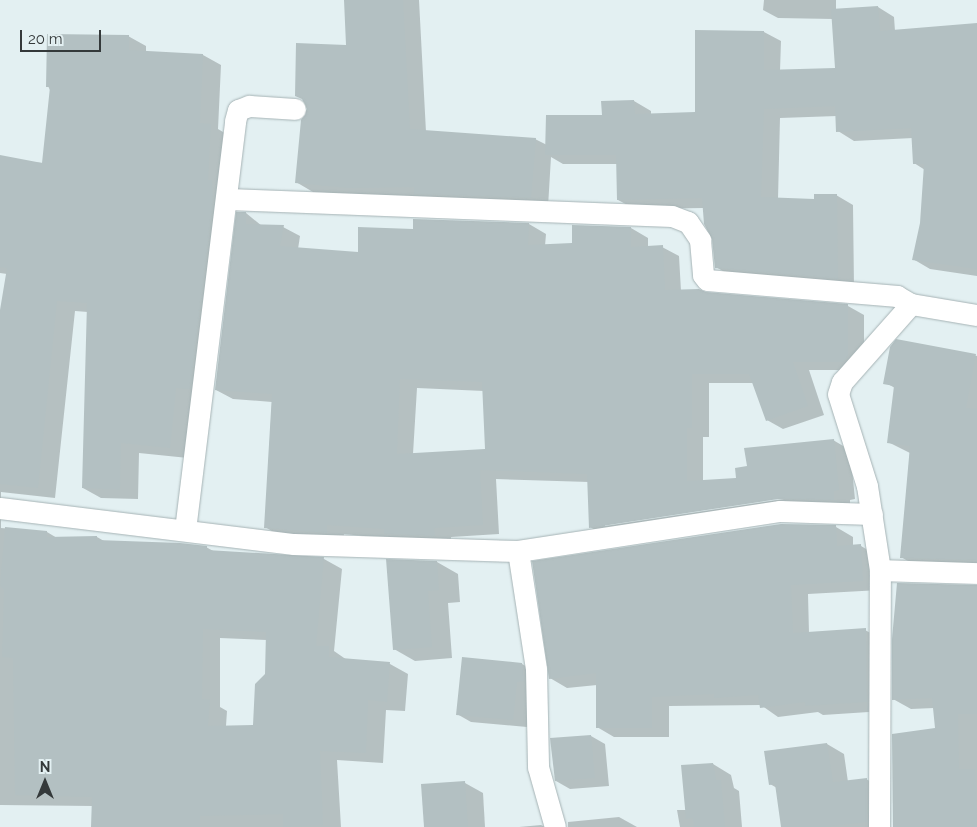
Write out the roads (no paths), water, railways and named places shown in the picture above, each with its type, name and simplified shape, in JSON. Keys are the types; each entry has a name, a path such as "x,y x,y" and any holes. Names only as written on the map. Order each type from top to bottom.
{"street":[{"path":"185,530 238,110 249,106 295,109"},
{"path":"228,198 672,216 688,222 700,240 703,275 707,280 898,296 911,304 977,315"},
{"path":"879,827 880,570 867,486 838,394 842,382 911,304"},
{"path":"0,508 294,544 518,551 780,511 872,514"},
{"path":"518,551 536,670 538,767 555,827"},
{"path":"880,570 977,573"}]}
